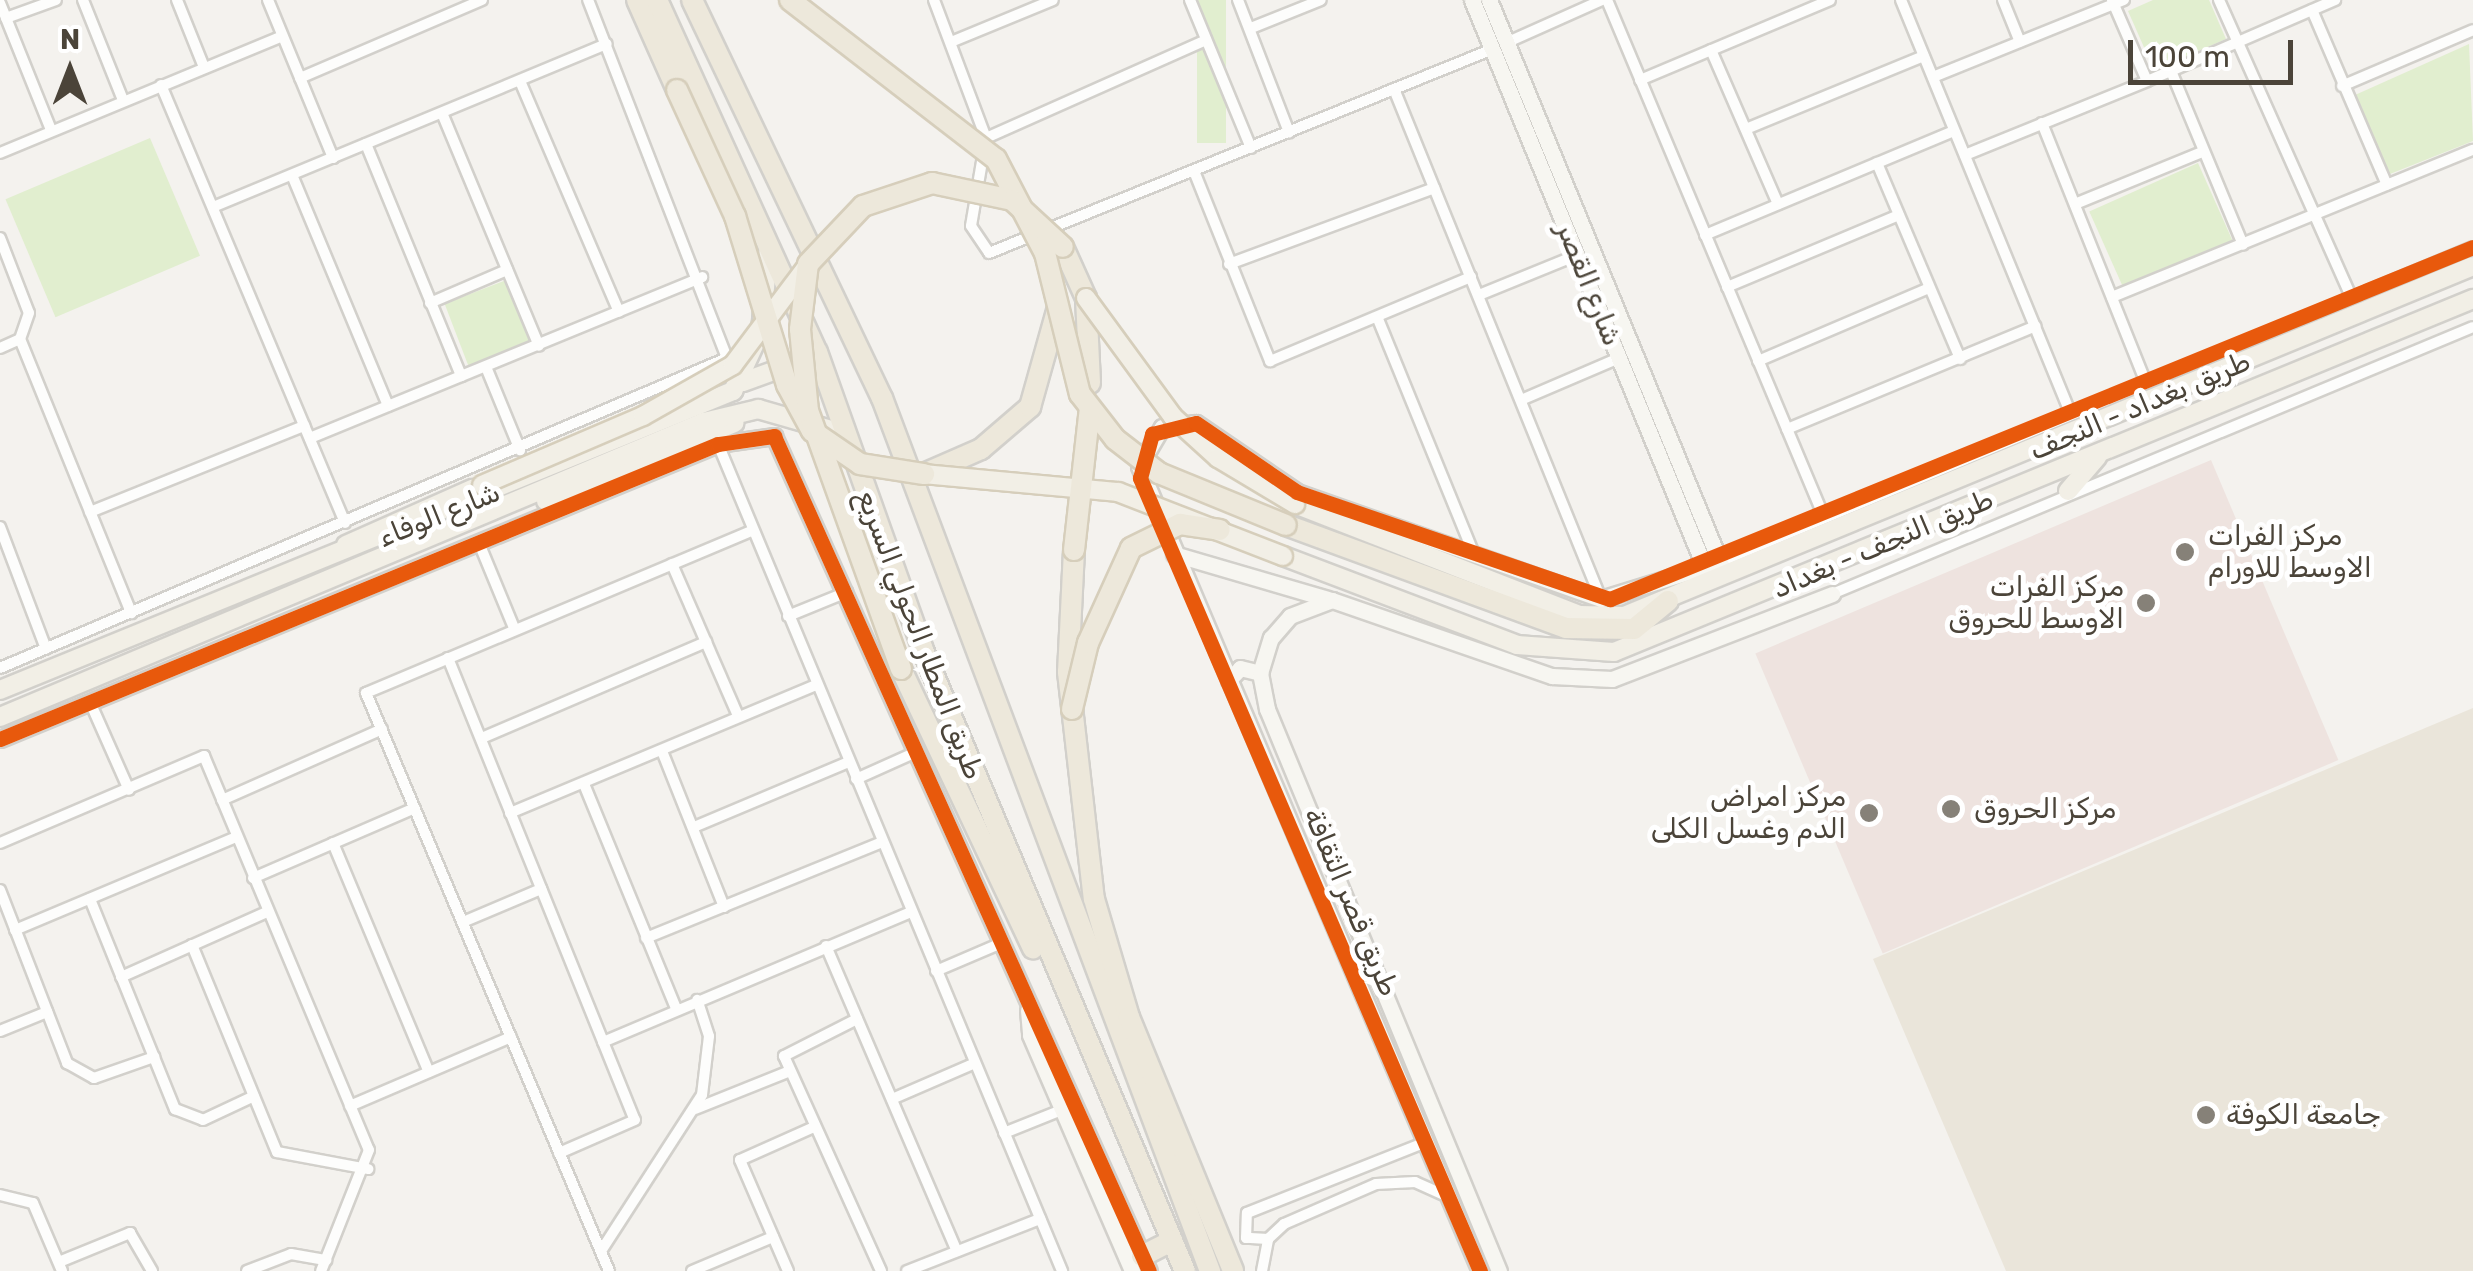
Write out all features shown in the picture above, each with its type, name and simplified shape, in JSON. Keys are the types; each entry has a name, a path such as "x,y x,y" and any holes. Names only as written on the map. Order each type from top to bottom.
{"highway":[{"path":"637,0 735,216 787,384 812,431 860,464 924,474 981,448 1030,407 1049,365 1057,303"},
{"name":"طريق المطار الحولي السريع","path":"656,0 769,245 845,434 923,650 1185,1271"},
{"name":"طريق المطار الحولي السريع","path":"692,0 875,381 1210,1271"},
{"path":"790,0 984,145 1031,217 1080,394 1115,440 1159,473 1286,525 1566,628 1634,629 1668,600"},
{"path":"1112,1099 902,670 808,410 800,329 808,264 835,228 880,198 968,184 1041,220 1086,298 1091,420 1068,610 1076,784 1107,952 1233,1271"},
{"path":"1072,710 1088,643 1132,548 1180,524 1220,530"},
{"path":"1141,1266 1172,1241"}],"main road":[{"path":"743,382 766,304 769,245"},
{"path":"336,556 363,533 644,416 733,365 808,264"},
{"name":"طريق بغداد - النجف","path":"1086,298 1173,417 1242,475 1295,504 1580,615 1624,616 1752,568 1847,518 2473,266"},
{"name":"طريق النجف - بغداد","path":"924,474 1118,492 1517,645 1595,654 1652,642 2473,300"},
{"name":"شارع الوفاء","path":"0,690 336,556 778,365 799,376 792,404 704,422 0,717"},
{"name":"شارع الوفاء","path":"758,409 845,434"},
{"path":"215,628 258,619 745,419 812,431"},
{"path":"2068,491 2102,452"}],"street":[{"path":"6,18 56,0"},
{"path":"84,0 123,100"},
{"path":"177,0 204,67"},
{"path":"300,78 482,0"},
{"path":"0,668 520,450 727,358 702,277 588,0"},
{"path":"934,0 986,138 971,226 989,253 1604,0 1824,517"},
{"path":"951,42 1053,0"},
{"path":"1190,0 1251,148"},
{"path":"1238,0 1290,132"},
{"path":"1251,28 1321,0"},
{"name":"شارع القصر","path":"1472,0 1500,46"},
{"name":"شارع القصر","path":"1489,0 1500,46 1713,565"},
{"path":"1640,80 1830,0"},
{"path":"1900,0 2071,414"},
{"path":"2003,0 2020,42"},
{"path":"2219,0 2350,297"},
{"path":"1965,155 2335,0"},
{"path":"270,1 333,158"},
{"path":"1932,77 2117,1 2147,80"},
{"path":"0,3 51,130"},
{"path":"2312,10 2387,185"},
{"path":"2342,86 2473,30"},
{"path":"0,153 282,36"},
{"path":"986,138 1206,40"},
{"path":"213,207 607,44"},
{"path":"1711,50 1778,204"},
{"path":"1746,129 1924,56"},
{"path":"2171,71 2242,246"},
{"path":"520,81 619,312"},
{"path":"162,84 345,523"},
{"path":"1394,88 1602,600"},
{"path":"442,113 539,346"},
{"path":"2042,124 2146,383"},
{"path":"1705,235 1954,130"},
{"path":"366,144 461,376"},
{"path":"2074,204 2204,150"},
{"path":"2112,297 2473,150"},
{"path":"1877,163 1960,359"},
{"path":"1194,171 1270,361 1378,319 1470,277"},
{"path":"292,175 388,406"},
{"path":"1229,264 1434,188"},
{"name":"شارع القصر","path":"1561,199 1577,254 1619,358 1713,565"},
{"path":"1727,287 1899,215"},
{"path":"0,238 29,313 20,338 131,614"},
{"path":"1378,319 1474,554 1602,600 1713,565 1824,517 1847,518 2071,414 2473,246"},
{"path":"1479,295 1577,254"},
{"path":"430,303 507,270"},
{"path":"310,438 702,277"},
{"path":"1758,361 1929,288"},
{"path":"1786,429 2036,326"},
{"path":"1174,554 1582,680 1641,673 2068,491 2473,327"},
{"path":"0,348 20,338"},
{"path":"1521,400 1619,358"},
{"path":"486,367 520,450"},
{"name":"طريق قصر الثقافة","path":"1474,554 1297,492 1184,421 1152,434 1139,466 1480,1271"},
{"path":"90,512 304,426"},
{"path":"0,739 718,444 764,433 783,445 1141,1266"},
{"path":"718,444 1062,1271"},
{"path":"0,527 46,649"},
{"path":"609,1271 366,693 752,531"},
{"path":"479,543 514,628"},
{"path":"0,566 12,561"},
{"path":"672,564 738,716"},
{"path":"788,616 848,592"},
{"path":"1228,680 1245,667 1260,674 1280,626 1332,600"},
{"path":"482,738 706,642"},
{"path":"448,658 635,1120 558,1153"},
{"name":"طريق قصر الثقافة","path":"1260,674 1267,710 1500,1271"},
{"path":"510,813 816,685"},
{"path":"90,702 129,790"},
{"path":"222,800 382,729"},
{"path":"662,751 724,907"},
{"path":"856,778 916,752"},
{"path":"0,843 204,756 350,1106 368,1168 323,1266 290,1254 247,1271"},
{"path":"694,827 849,762"},
{"path":"584,784 676,1008"},
{"path":"253,878 415,808"},
{"path":"16,930 236,837"},
{"path":"646,938 882,842"},
{"path":"333,843 429,1072"},
{"path":"463,922 541,889"},
{"path":"0,890 66,1063 94,1078 154,1057"},
{"path":"90,899 175,1109 203,1120 254,1096"},
{"path":"121,977 267,912"},
{"path":"604,1042 676,1008 911,912"},
{"path":"936,971 999,944"},
{"path":"192,945 280,1156 368,1168"},
{"path":"826,946 957,1252"},
{"path":"601,1251 694,1109 708,1053 697,1000"},
{"path":"1028,1010 1064,1109 1141,1266"},
{"path":"0,1030 47,1012"},
{"path":"858,1019 788,1049 790,1071 881,1271"},
{"path":"350,1106 511,1037"},
{"path":"892,1099 975,1063"},
{"path":"694,1109 790,1071"},
{"path":"1004,1133 1064,1109"},
{"path":"788,1271 740,1160 814,1128"},
{"path":"1426,1142 1246,1213 1246,1238 1268,1239 1385,1182 1424,1185 1450,1199"},
{"path":"0,1195 33,1203 61,1266 130,1233 152,1271"},
{"path":"906,1271 1040,1219"},
{"path":"697,1270 773,1237"},
{"path":"1262,1271 1268,1239"}],"shaded area":[{"path":"2211,460 2338,760 1883,953 1755,653"},
{"name":"جامعة الكوفة","path":"2473,708 2473,1271 2006,1271 1873,959"}],"green space":[{"path":"1197,0 1226,0 1226,143 1197,143"},
{"path":"2153,0 2209,0 2226,39 2154,70 2128,11"},
{"path":"2469,44 2473,141 2390,174 2355,95"},
{"path":"150,138 200,256 55,317 5,199"},
{"path":"2198,163 2233,241 2124,289 2089,211"},
{"path":"509,279 534,343 469,368 445,304"}],"cycle path":[{"path":"1480,1271 1140,478 1152,434 1196,423 1297,492 1610,599 2473,247"},
{"path":"0,739 718,444 774,436 1149,1271"}],"place":[{"name":"مركز الفرات الاوسط للاورام","path":"2185,552"},
{"name":"مركز الفرات الاوسط للحروق","path":"2146,603"},
{"name":"مركز الحروق","path":"1951,809"},
{"name":"مركز امراض الدم وغسل الكلى","path":"1869,813"},
{"name":"جامعة الكوفة","path":"2206,1115"}]}
